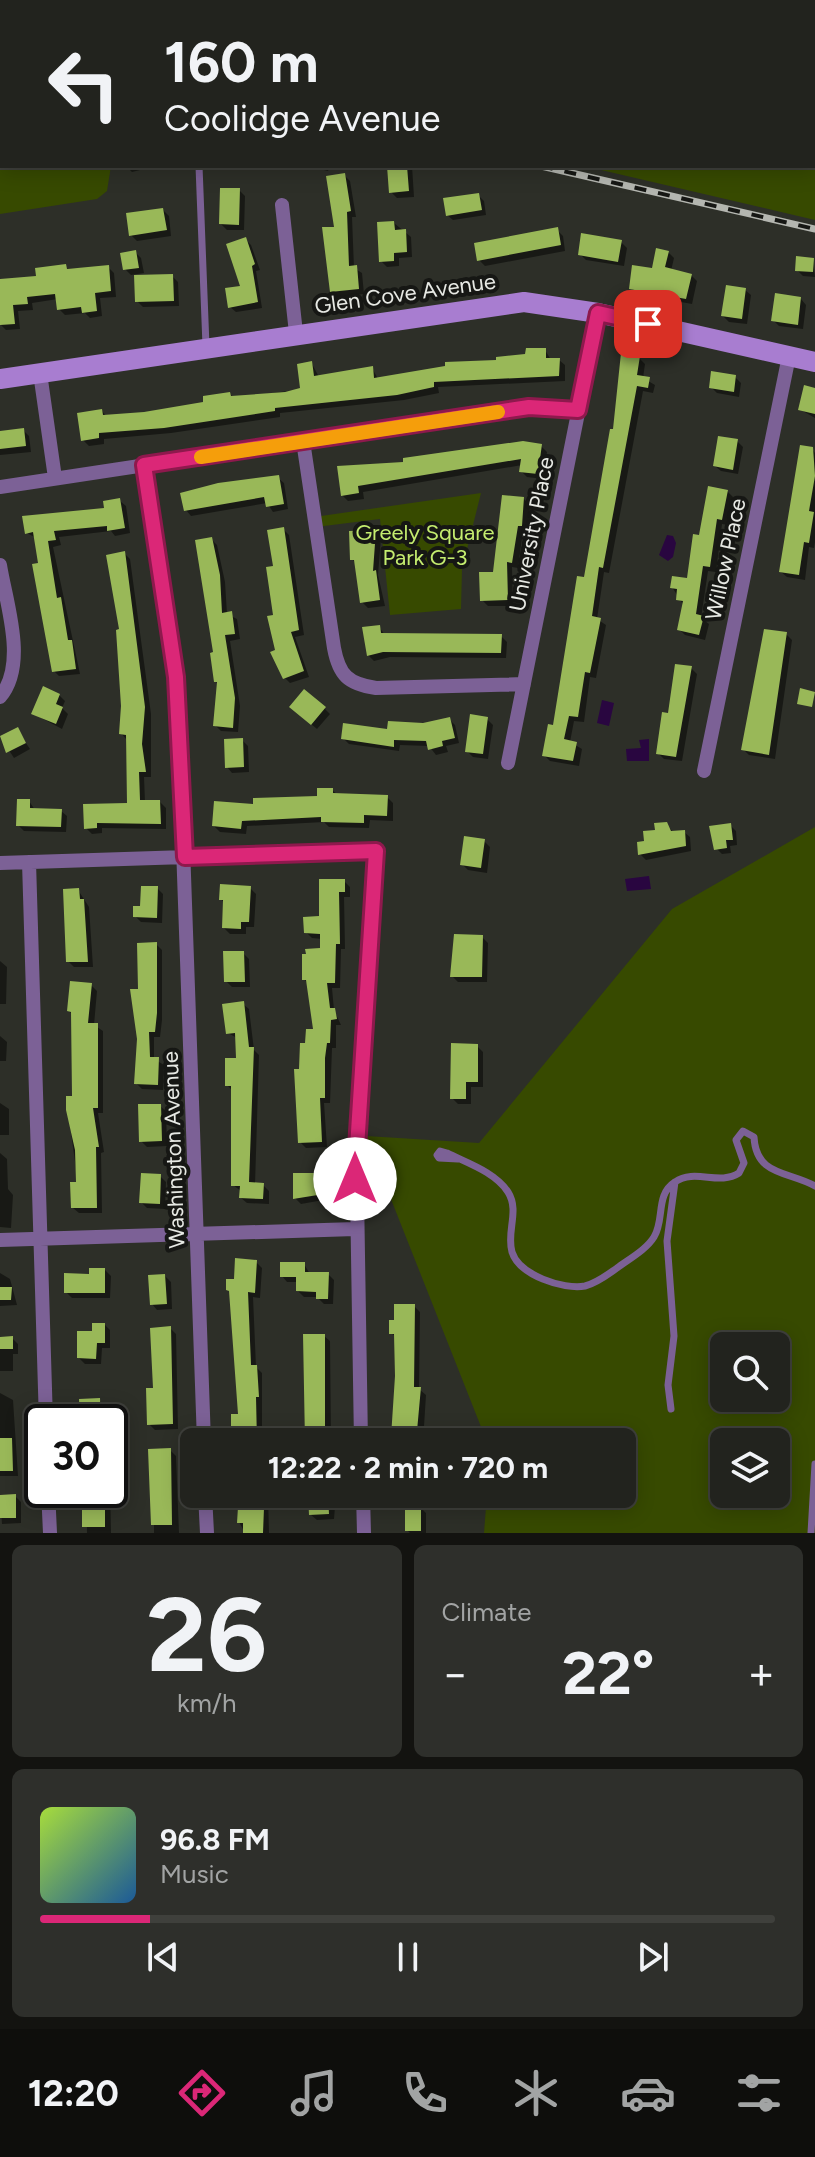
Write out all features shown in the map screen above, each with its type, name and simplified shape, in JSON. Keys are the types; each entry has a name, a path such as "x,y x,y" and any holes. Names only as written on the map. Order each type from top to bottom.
{"main road":[{"name":"Glen Cove Avenue","path":"0,379 507,303 542,303 598,313 815,362"}],"street":[{"path":"282,205 296,333"},
{"name":"University Place","path":"508,763 598,313"},
{"name":"Willow Place","path":"704,771 789,356"},
{"path":"40,373 55,478"},
{"path":"0,487 529,407 578,410"},
{"path":"303,441 334,648 342,675 356,685 376,688 524,684"},
{"name":"Washington Avenue","path":"144,465 176,677 204,1428"},
{"path":"0,565 14,666 8,686 0,697"},
{"path":"0,863 376,851 356,1130 355,1229 361,1428"},
{"path":"29,862 45,1404"},
{"path":"0,1240 355,1229"},
{"path":"49,1508 50,1533"},
{"path":"206,1508 207,1533"},
{"path":"363,1508 364,1533"}],"lane":[{"path":"199,168 206,348"},
{"path":"458,1159 487,1173 508,1192 514,1213 510,1244 517,1262 532,1273 573,1286 599,1280 644,1248 656,1234 664,1195 675,1182 692,1175 733,1177 743,1168 736,1140 743,1131 754,1137 756,1152 768,1169 815,1186"},
{"path":"742,1155 756,1152"},
{"path":"671,1409 668,1385 674,1336 667,1241 675,1182"},
{"path":"811,1533 815,1464"}],"green space":[{"path":"0,168 111,168 107,191 97,199 0,214"},
{"path":"593,168 815,168 815,220"},
{"name":"Greely Square Park G-3","path":"481,493 462,569 461,609 390,615 380,519 316,527 314,517"},
{"path":"815,827 815,1533 484,1533 486,1508 636,1508 636,1428 481,1428 366,1136 479,1143 672,909"}],"shaded area":[{"path":"667,535 673,536 676,543 673,557 668,561 659,555"},
{"path":"602,700 614,703 609,726 597,723"},
{"path":"649,739 649,761 627,761 626,749 641,748 639,740"},
{"path":"649,876 651,889 627,891 625,879"}],"building":[{"path":"387,168 407,168 409,191 389,193"},
{"path":"345,173 351,211 347,212 349,266 357,265 359,289 330,292 322,227 334,227 326,176"},
{"path":"220,188 240,188 239,225 219,224"},
{"path":"479,193 482,210 446,216 443,198"},
{"path":"163,208 167,230 129,236 126,213"},
{"path":"394,221 395,230 406,229 407,252 394,253 394,261 379,262 377,222"},
{"path":"558,227 561,245 477,261 474,243"},
{"path":"581,233 622,240 618,262 578,255"},
{"path":"246,237 255,264 252,266 258,302 228,308 225,288 240,286 226,244"},
{"path":"656,248 669,251 665,267 692,274 686,299 629,289 632,265 652,268"},
{"path":"136,250 139,268 123,270 120,253"},
{"path":"796,256 814,258 813,272 795,271"},
{"path":"66,264 67,269 109,265 111,291 95,293 97,311 82,313 81,307 57,310 55,294 27,297 28,304 13,305 15,324 0,325 0,279 36,276 35,268"},
{"path":"173,274 174,301 135,302 134,275"},
{"path":"726,285 746,288 742,319 721,316"},
{"path":"775,293 801,297 798,325 771,321"},
{"path":"526,348 546,348 546,358 560,358 559,376 434,382 434,387 397,395 275,408 275,411 164,428 99,433 99,438 81,441 77,413 102,409 103,415 144,412 203,402 203,396 230,392 231,396 285,392 300,388 297,364 312,361 314,376 373,366 374,378 445,366 445,362 496,360 496,357 525,354"},
{"path":"621,353 640,356 637,375 650,377 648,388 637,386 603,568 599,567 592,616 601,618 590,673 585,672 578,717 569,716 564,739 577,742 573,761 542,756 548,724 553,725 577,576 584,577 610,429 613,429"},
{"path":"711,371 736,375 734,392 709,388"},
{"path":"804,385 815,388 815,414 798,410"},
{"path":"24,428 26,446 0,449 0,431"},
{"path":"718,436 738,439 733,470 713,466"},
{"path":"523,441 542,444 538,474 519,472 521,459 358,486 359,493 341,496 337,466 403,462 403,458"},
{"path":"800,445 813,447 815,476 809,511 814,512 809,543 804,542 799,575 779,572"},
{"path":"279,475 284,504 266,507 264,497 184,511 180,493 218,483"},
{"path":"708,486 728,490 722,520 717,519 710,567 703,566 696,614 704,616 699,635 677,630 683,601 676,600 677,589 670,588 672,576 687,578 693,534 699,535"},
{"path":"502,495 524,497 522,526 518,526 512,563 507,562 508,600 480,601 479,572 493,572"},
{"path":"120,498 125,528 107,531 107,526 54,531 56,540 48,541 57,598 61,597 76,669 52,672 32,564 38,563 33,532 25,534 22,516 104,508 103,501"},
{"path":"284,527 299,630 291,632 304,671 283,679 270,652 275,650 267,616 273,615 266,567 273,566 267,530"},
{"path":"376,530 373,571 376,570 380,600 360,603 354,560 350,560 349,531"},
{"path":"212,537 220,575 222,613 232,611 235,634 225,635 235,698 233,728 213,726 217,682 214,682 210,653 213,652 195,540"},
{"path":"125,551 145,707 142,744 146,772 139,772 140,800 160,800 161,824 97,823 97,828 84,829 83,804 127,803 126,735 119,734 121,706 116,630 119,629 106,555"},
{"path":"380,625 381,633 502,634 501,653 383,652 367,656 362,627"},
{"path":"764,629 787,632 769,755 741,750"},
{"path":"675,664 692,666 676,757 656,754 662,712 668,713"},
{"path":"43,686 60,694 56,704 63,707 56,724 31,714"},
{"path":"800,688 815,692 812,707 797,704"},
{"path":"304,689 326,707 311,725 289,707"},
{"path":"470,714 488,717 483,754 465,752"},
{"path":"450,717 455,738 442,741 443,746 428,750 426,741 394,740 394,747 341,739 343,723 387,729 388,721 423,723"},
{"path":"18,727 26,743 6,753 0,736"},
{"path":"243,738 244,767 225,768 224,739"},
{"path":"317,788 333,788 333,793 388,795 387,816 364,815 364,823 321,822 321,817 242,821 241,829 212,826 214,801 253,804 253,798 317,796"},
{"path":"17,799 30,799 30,808 62,809 61,827 16,826"},
{"path":"667,822 671,831 685,830 686,846 638,855 637,842 644,841 643,831 655,830 654,823"},
{"path":"731,823 733,840 726,840 727,848 714,850 709,826"},
{"path":"464,836 485,839 481,868 460,865"},
{"path":"319,879 345,879 345,892 339,892 340,944 336,944 335,983 327,983 330,1008 335,1008 337,1019 331,1020 330,1043 327,1043 325,1058 325,1098 320,1098 322,1142 298,1143 294,1069 299,1069 300,1043 305,1043 306,1029 313,1029 306,980 302,980 302,954 306,954 305,949 320,948 320,934 304,933 303,917 319,916"},
{"path":"220,884 251,886 249,922 241,922 241,929 222,928"},
{"path":"141,886 158,886 157,918 133,917 133,906 140,906"},
{"path":"79,888 80,899 84,899 88,962 66,962 63,889"},
{"path":"454,934 483,935 482,977 450,977"},
{"path":"157,942 157,1013 155,1032 149,1032 150,1057 159,1057 158,1085 134,1084 137,1039 130,989 138,989 137,943"},
{"path":"223,951 244,951 245,982 224,982"},
{"path":"70,981 92,983 88,1023 98,1023 98,1108 93,1108 99,1147 96,1147 97,1208 71,1208 70,1182 76,1182 75,1150 66,1110 66,1096 72,1096 71,1012 67,1011"},
{"path":"244,1001 249,1047 254,1047 249,1182 264,1183 263,1199 239,1198 240,1186 231,1186 231,1086 225,1086 225,1058 236,1058 235,1033 226,1034 222,1004"},
{"path":"451,1043 478,1044 478,1082 466,1082 466,1099 450,1099"},
{"path":"138,1104 161,1104 162,1141 139,1142"},
{"path":"141,1173 161,1174 160,1204 139,1203"},
{"path":"293,1173 323,1173 324,1194 293,1199"},
{"path":"235,1258 257,1260 255,1293 248,1292 251,1365 257,1365 257,1428 231,1428 231,1414 238,1414 226,1279 234,1279"},
{"path":"280,1262 305,1262 305,1272 329,1272 328,1299 316,1299 316,1292 296,1291 296,1277 280,1277"},
{"path":"89,1268 105,1268 105,1293 64,1293 64,1273 89,1274"},
{"path":"165,1274 167,1304 150,1305 148,1275"},
{"path":"0,1287 12,1287 11,1300 0,1300"},
{"path":"394,1304 415,1304 414,1387 421,1387 417,1428 392,1428 394,1334 389,1334 389,1320 394,1320"},
{"path":"92,1323 105,1323 105,1343 97,1343 96,1359 77,1358 77,1331 92,1331"},
{"path":"171,1326 173,1424 147,1425 146,1388 153,1388 150,1328"},
{"path":"303,1334 325,1334 325,1428 305,1428"},
{"path":"13,1336 13,1349 0,1349 0,1337"},
{"path":"100,1398 100,1404 79,1404 79,1399"},
{"path":"0,1438 12,1438 13,1471 0,1471"},
{"path":"171,1448 172,1525 151,1525 148,1449"},
{"path":"16,1494 16,1518 0,1518 0,1495"},
{"path":"82,1508 105,1508 105,1527 82,1527"},
{"path":"238,1508 264,1508 263,1533 243,1533 243,1523 237,1523"},
{"path":"309,1508 329,1508 329,1514 309,1515"},
{"path":"405,1508 421,1508 421,1531 405,1531"}],"railway":[{"path":"550,168 815,229"}],"slow traffic":[{"path":"201,457 498,412"}],"route":[{"path":"355,1179 376,851 185,857 176,677 144,465 529,407 554,406 578,410 598,313 648,324"}]}
